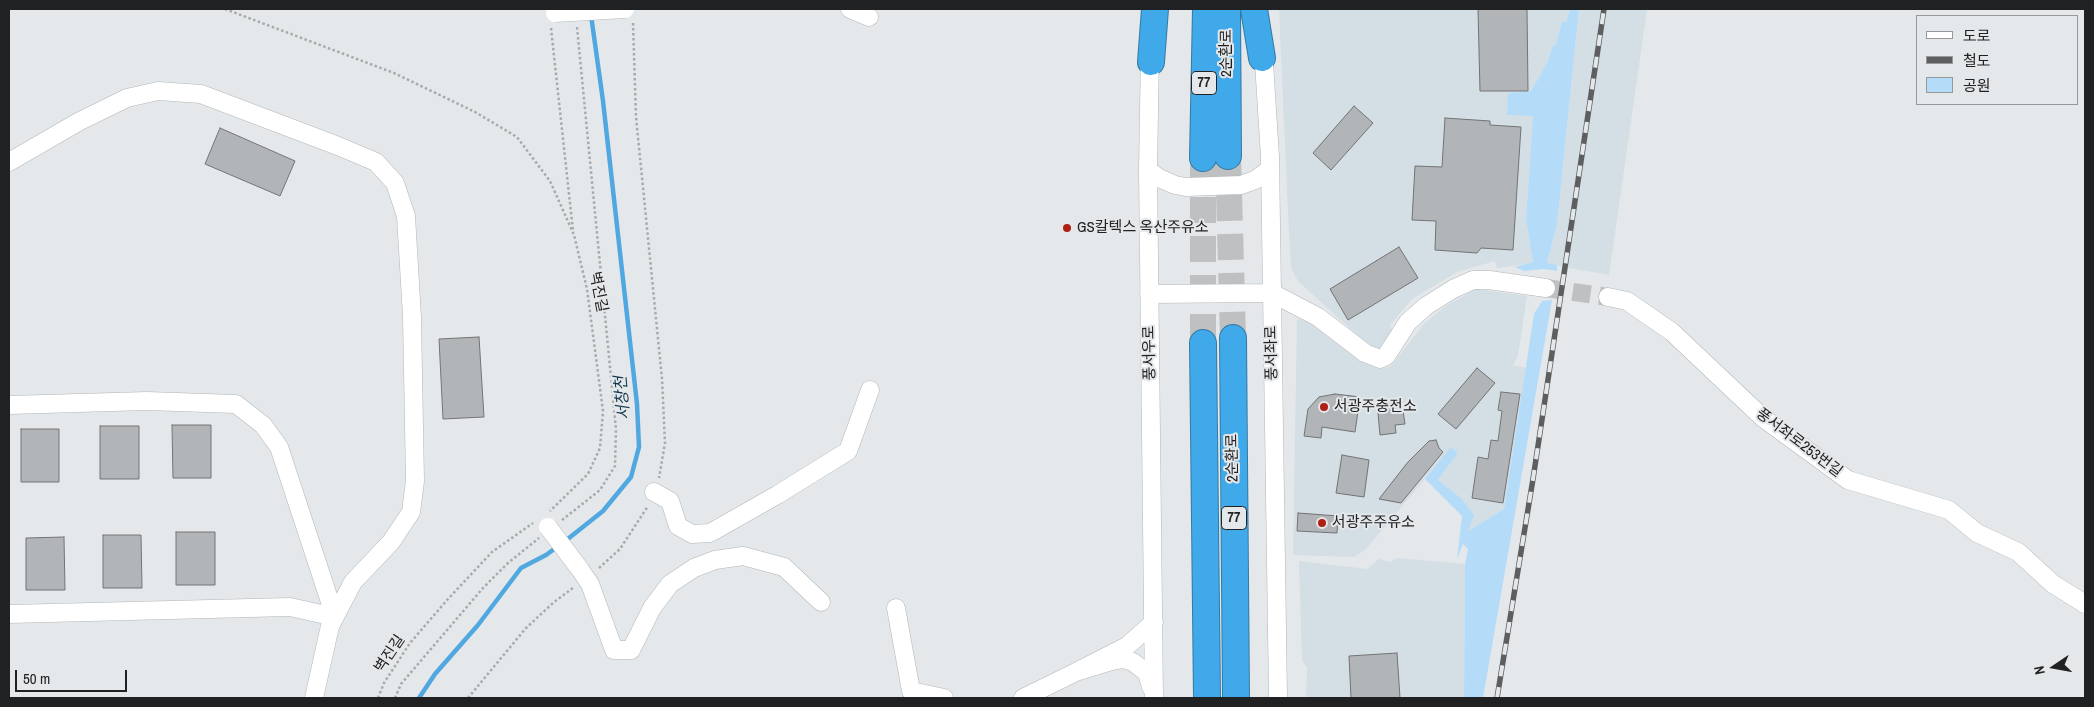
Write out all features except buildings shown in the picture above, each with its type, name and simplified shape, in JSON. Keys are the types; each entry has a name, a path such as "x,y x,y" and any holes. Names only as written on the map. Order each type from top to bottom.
{"highway":[{"path":"1151,62 1155,9"},
{"name":"2순환로","path":"1202,158 1206,9"},
{"name":"2순환로","path":"1227,9 1228,156"},
{"path":"1254,9 1262,58"},
{"name":"2순환로","path":"1233,338 1236,698"},
{"name":"2순환로","path":"1203,343 1207,698"}],"street":[{"path":"850,9 869,17"},
{"name":"풍서우로","path":"1145,9 1151,62 1148,170 1154,697"},
{"name":"풍서좌로","path":"1264,9 1262,58 1270,170 1278,698"},
{"path":"552,13 629,13"},
{"path":"9,162 127,98 158,91 201,94 338,146 376,162 395,183 406,216 412,317 415,481 411,512 391,542 353,582 330,626 314,698"},
{"path":"1148,170 1159,178 1175,185 1186,187 1241,185 1254,180 1270,170"},
{"path":"1149,294 1272,293 1318,317 1365,353 1380,359 1386,356 1408,322 1426,306 1453,289 1472,280 1489,280 1546,288"},
{"name":"풍서좌로253번길","path":"1608,296 1627,301 1672,332 1763,418 1848,480 1949,510 1977,533 2018,552 2053,584 2085,604"},
{"path":"654,492 670,501 678,526 692,534 710,533 777,495 848,451 870,390"},
{"path":"9,405 147,401 236,404 263,425 278,447 335,617"},
{"path":"549,525 583,573 614,650 631,650 652,608 670,584 694,568 715,560 743,556 784,567 821,602"},
{"path":"9,614 290,607 335,617"},
{"path":"896,608 911,692 933,698"},
{"path":"1023,698 1127,646 1154,622"},
{"path":"1076,672 1112,661 1123,660 1133,662 1147,673 1154,697"}],"path":[{"name":"벽진길","path":"225,9 428,88 517,137 550,181 574,235 587,289 603,411 600,448 588,474 567,496 549,525 492,552 410,643 384,683 378,698"},
{"path":"552,13 574,235"},
{"path":"468,698 526,628 583,573 620,549 647,509 660,475 665,443 662,379 636,117 629,13"},
{"path":"396,698 401,684 483,588 549,525 600,490 615,466 616,429 578,56 576,18"}],"shaded area":[{"path":"1279,9 1570,9 1566,22 1562,22 1556,44 1552,47 1548,61 1531,91 1508,93 1533,116 1526,219 1533,263 1497,268 1495,261 1457,272 1412,299 1390,325 1394,332 1388,342 1379,348 1368,345 1298,281 1291,268"},
{"path":"1579,9 1647,9 1609,275 1547,264 1557,225"},
{"path":"1476,289 1527,296 1518,356 1513,365 1526,368 1504,509 1468,531 1461,498 1438,480 1458,453 1451,448 1366,549 1354,557 1293,555 1297,319 1311,322 1364,363 1379,369 1386,368 1391,366 1424,324 1447,305"},
{"path":"1397,558 1465,564 1464,698 1306,698 1307,668 1302,660 1299,561 1367,569 1379,559 1390,562"}],"green space":[{"path":"1570,9 1579,9 1557,225 1547,263 1557,265 1557,271 1543,269 1524,271 1515,267 1533,262 1526,219 1533,116 1507,115 1508,93 1531,91 1548,61 1552,47 1556,44 1562,22 1566,22"},
{"path":"1552,300 1483,698 1464,698 1465,564 1468,549 1463,544 1457,559 1462,516 1425,479 1451,447 1458,453 1438,480 1461,498 1474,515 1468,531 1504,509 1534,314 1542,301"}],"waterway":[{"name":"서창천","path":"564,542 603,511 631,477 639,447 637,404 603,101 591,15"},
{"name":"서창천","path":"419,698 435,674 478,625 521,568 557,547"}],"tunnel":[{"path":"1228,156 1233,338"},
{"path":"1203,158 1203,343"},
{"path":"1546,288 1608,297"}],"railway":[{"path":"1497,698 1533,479 1604,9"}],"place":[{"name":"GS칼텍스 옥산주유소","path":"1067,228"},
{"name":"서광주충전소","path":"1324,407"},
{"name":"서광주주유소","path":"1322,523"}]}
